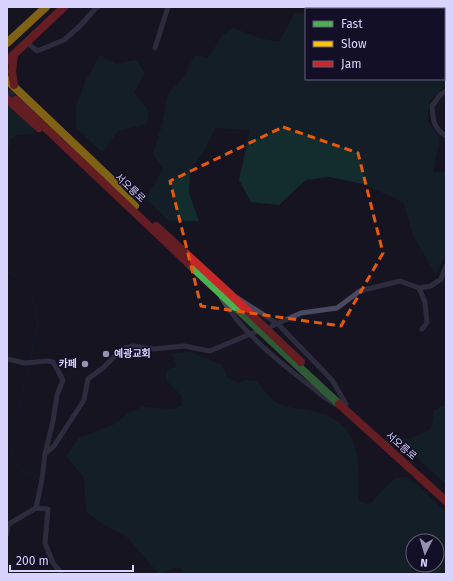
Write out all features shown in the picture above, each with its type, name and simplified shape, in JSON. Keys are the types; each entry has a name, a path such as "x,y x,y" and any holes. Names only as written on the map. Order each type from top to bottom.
{"main road":[{"path":"8,41 46,7"},
{"path":"7,61 64,7"},
{"path":"14,54 10,83 111,179 122,193"},
{"name":"서오릉로","path":"446,495 344,405 217,291 124,203 18,98 228,292 344,405 446,501"},
{"path":"7,99 99,185 124,203"}],"street":[{"path":"26,42 37,52 64,40 98,7"},
{"path":"155,48 168,7"},
{"path":"446,91 440,95 432,106 433,122 442,134 446,136"},
{"path":"272,326 301,313 337,308 360,291 400,281 419,288 431,286 441,279 446,266"},
{"path":"419,288 426,302 427,323 422,329"},
{"name":"서오릉로","path":"217,291 228,309 252,333 324,397 344,405"},
{"name":"서오릉로","path":"228,292 278,324 332,380 344,405"},
{"path":"44,454 54,446 84,400 88,378 104,367 122,349 133,346 154,349 184,346 210,351 252,333"},
{"path":"7,359 30,363 47,361 54,362 63,380 57,395 53,421 44,454 42,479 36,508"},
{"path":"7,534 7,524 36,508 48,509 45,543 53,563 62,574"}],"highlighted area":[{"path":"283,127 358,153 383,253 341,326 201,306 170,181"}],"green space":[{"path":"443,7 446,8 446,28 445,8 320,8"},
{"path":"295,13 305,14 305,80 445,80 446,70 446,85 430,101 427,120 440,138 433,172 446,172 446,253 436,275 413,235 403,202 363,184 330,177 306,180 279,205 251,202 239,180 250,130 215,128 203,152 190,171 189,193 199,221 169,221 145,198 163,168 153,154 161,128 168,94 183,78 195,55 208,58 222,36 233,28 259,38 279,42"},
{"path":"100,55 116,64 136,60 145,73 134,93 149,111 147,124 118,131 102,152 76,128 76,106 86,80"},
{"path":"7,104 36,129 33,134 17,135 11,139 9,146 7,146"},
{"path":"191,352 222,365 228,378 238,383 245,380 256,381 277,403 287,407 316,411 335,420 345,428 351,437 358,460 359,500 366,504 373,502 395,478 408,477 446,512 446,574 185,574 179,567 159,574 127,537 108,527 86,512 84,478 66,456 79,438 113,425 130,412 142,407 174,409 182,406 181,395 166,380 168,369 177,367 172,354"},
{"path":"446,405 446,484 398,441 414,437 431,429 434,410"}],"waterway":[{"path":"7,272 21,278 31,291 38,321 30,360"},
{"path":"29,365 15,424 10,432 9,440 16,464 21,471 38,475"}],"tunnel":[{"path":"7,92 16,100"}],"traffic: fast":[{"path":"189,264 339,404"}],"traffic: slow":[{"path":"7,43 46,7"},
{"path":"7,80 111,179 119,190"},
{"path":"114,186 135,206"}],"traffic: jam":[{"path":"7,61 64,7"},
{"path":"14,55 12,71 14,85"},
{"path":"7,99 39,128"},
{"path":"16,100 189,264"},
{"path":"156,226 301,362"},
{"path":"339,404 446,501"}],"place":[{"name":"예광교회","path":"106,354"},
{"name":"카페","path":"85,364"}]}
